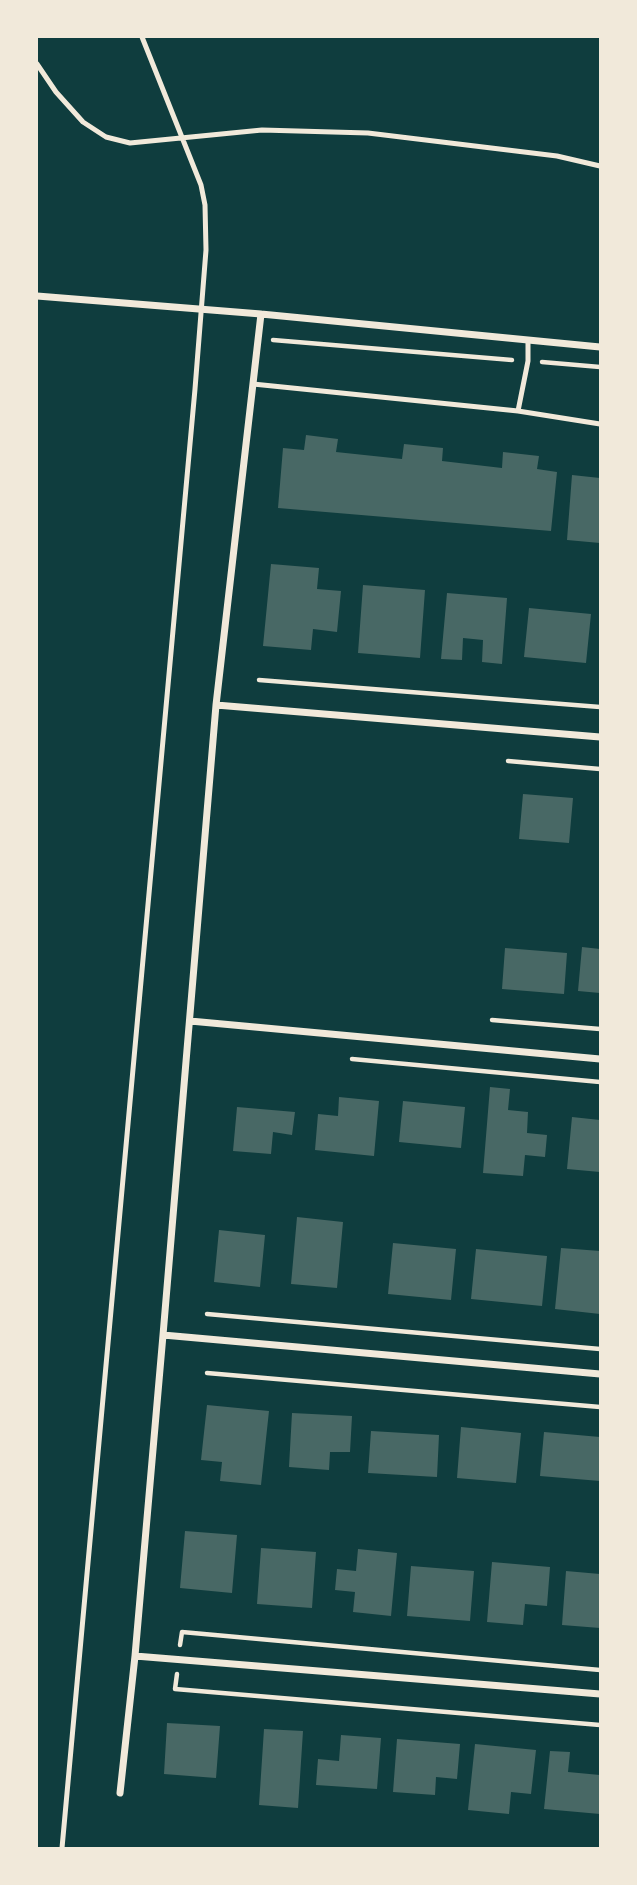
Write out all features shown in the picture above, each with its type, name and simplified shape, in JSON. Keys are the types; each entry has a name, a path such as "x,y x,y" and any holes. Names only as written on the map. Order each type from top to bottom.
{"street":[{"path":"37,296 261,314 600,347"},
{"path":"120,1793 135,1656 216,705 261,314"},
{"path":"216,705 600,737"},
{"path":"190,1021 600,1059"},
{"path":"163,1335 600,1374"},
{"path":"135,1656 600,1694"}],"lane":[{"path":"62,1848 206,250 205,205 184,139 142,37"},
{"path":"37,64 56,92 83,121 106,138 130,143 262,130 368,133 557,156 600,166"},
{"path":"518,411 528,361 528,340"},
{"path":"253,384 518,411 600,424"}],"path":[{"path":"258,339 600,367"},
{"path":"260,680 600,707"},
{"path":"508,761 600,769"},
{"path":"492,1020 600,1029"},
{"path":"352,1059 600,1082"},
{"path":"207,1314 600,1349"},
{"path":"207,1373 600,1407"},
{"path":"600,1670 181,1632 175,1689 600,1725"}],"building":[{"path":"306,435 338,439 336,452 402,459 404,444 443,448 442,461 502,468 503,452 539,456 537,469 557,472 551,531 278,508 283,448 304,450"},
{"path":"572,475 600,478 600,543 567,540"},
{"path":"271,564 319,568 317,589 341,591 337,632 313,629 311,650 263,646"},
{"path":"363,585 425,590 420,658 358,653"},
{"path":"447,593 507,598 502,664 482,662 483,640 463,638 462,660 441,659"},
{"path":"529,608 591,614 586,663 524,657"},
{"path":"523,794 573,798 569,843 519,839"},
{"path":"582,947 600,949 600,993 578,991"},
{"path":"505,948 567,953 564,994 502,989"},
{"path":"490,1087 510,1089 508,1110 528,1112 527,1133 547,1135 545,1157 525,1155 523,1176 483,1173"},
{"path":"339,1097 379,1101 374,1156 315,1150 318,1114 338,1116"},
{"path":"403,1101 465,1107 461,1148 399,1142"},
{"path":"237,1107 295,1112 292,1135 273,1132 271,1154 233,1151"},
{"path":"572,1117 600,1120 600,1172 567,1169"},
{"path":"297,1217 343,1222 337,1288 291,1284"},
{"path":"219,1230 265,1235 260,1287 214,1282"},
{"path":"393,1243 456,1249 451,1300 388,1294"},
{"path":"561,1248 600,1251 600,1314 555,1309"},
{"path":"476,1249 547,1256 542,1306 471,1299"},
{"path":"207,1405 269,1411 261,1485 220,1481 222,1462 201,1460"},
{"path":"292,1413 352,1416 350,1452 330,1452 329,1470 289,1467"},
{"path":"461,1427 521,1433 516,1483 457,1478"},
{"path":"371,1431 439,1435 437,1477 368,1473"},
{"path":"544,1432 600,1437 600,1481 540,1476"},
{"path":"185,1531 237,1535 232,1593 180,1588"},
{"path":"261,1548 316,1552 312,1608 257,1604"},
{"path":"358,1549 397,1553 391,1616 353,1612 355,1592 335,1590 337,1569 356,1571"},
{"path":"492,1562 550,1567 547,1606 525,1604 523,1625 487,1622"},
{"path":"411,1566 474,1571 470,1621 407,1616"},
{"path":"566,1571 600,1574 600,1628 562,1625"},
{"path":"167,1723 220,1726 216,1778 164,1774"},
{"path":"264,1729 303,1731 298,1808 259,1805"},
{"path":"341,1735 381,1738 377,1789 316,1785 318,1759 339,1761"},
{"path":"397,1739 460,1744 457,1779 436,1777 435,1795 393,1792"},
{"path":"475,1744 536,1750 531,1794 511,1792 509,1814 468,1810"},
{"path":"550,1751 570,1752 568,1772 600,1775 600,1814 544,1809"}]}
